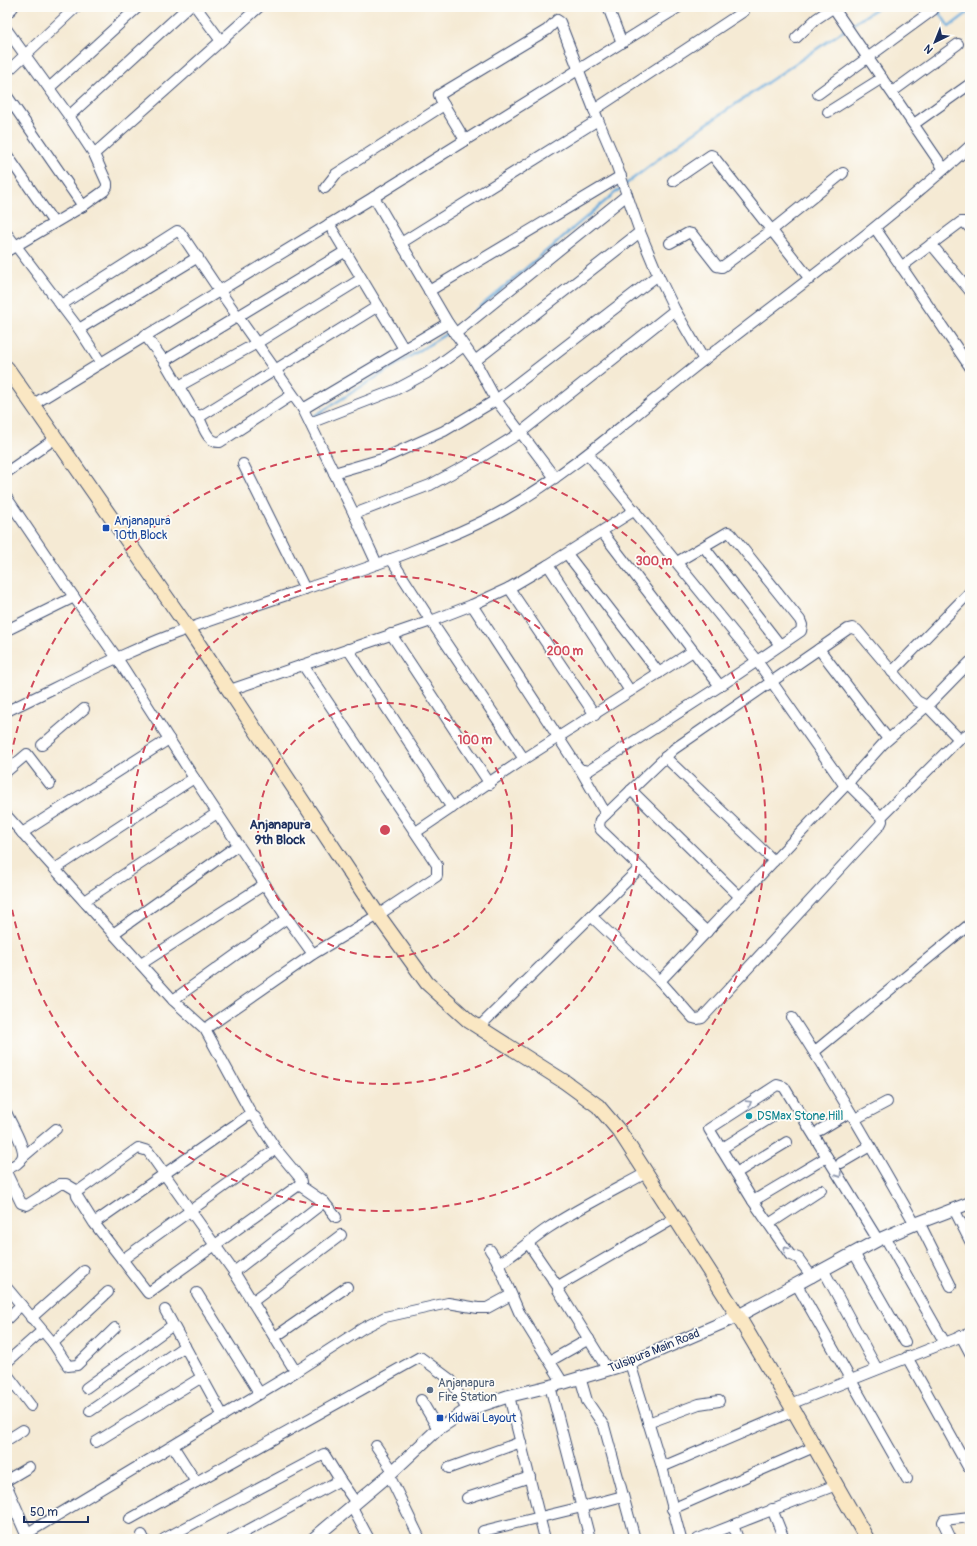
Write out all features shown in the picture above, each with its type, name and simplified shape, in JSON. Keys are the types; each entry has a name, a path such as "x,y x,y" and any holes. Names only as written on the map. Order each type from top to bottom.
{"main road":[{"path":"7,368 188,628 378,915 427,983 469,1021 565,1082 598,1106 620,1132 738,1316 867,1539"}],"street":[{"path":"7,12 12,7"},
{"path":"7,72 76,7"},
{"path":"49,88 138,7"},
{"path":"69,116 188,7"},
{"path":"196,7 221,41"},
{"path":"94,154 259,7"},
{"path":"608,7 622,43"},
{"path":"32,405 374,197 679,7"},
{"path":"594,110 744,11 745,7"},
{"path":"796,38 816,19 834,7 944,169"},
{"path":"818,94 933,10"},
{"path":"465,140 439,95 547,30 557,20 560,22 621,176 640,232 658,275 675,310 704,360"},
{"path":"7,30 69,116 94,154 107,183 107,187 104,191 83,206 11,249"},
{"path":"892,92 958,44"},
{"path":"828,112 882,78"},
{"path":"914,124 970,84"},
{"path":"7,96 83,206"},
{"path":"325,188 336,174 444,105"},
{"path":"401,243 598,120"},
{"path":"7,711 117,658 188,628 391,559 455,535 506,509 556,478 588,454 704,360 875,228 970,146"},
{"path":"7,155 54,223"},
{"path":"673,181 711,155 713,156 810,279"},
{"path":"670,243 688,233 692,234 717,266 722,267 772,230 843,173"},
{"path":"429,291 621,176"},
{"path":"455,334 627,195"},
{"path":"374,197 448,323 475,361 496,400 556,478"},
{"path":"901,267 961,222 964,222 970,228"},
{"path":"329,224 404,349"},
{"path":"875,228 969,362"},
{"path":"61,305 177,231 182,234 219,290 303,409 377,564"},
{"path":"475,361 640,232"},
{"path":"7,234 11,249 61,305 101,363"},
{"path":"931,244 970,291"},
{"path":"164,361 346,251"},
{"path":"79,329 198,257"},
{"path":"334,473 382,459 444,430 496,400 658,275"},
{"path":"179,386 257,343 361,278"},
{"path":"198,416 201,416 274,369 378,306"},
{"path":"354,514 430,485 478,459 520,433 675,310"},
{"path":"303,409 448,323"},
{"path":"145,335 164,361 195,414 198,416 209,437 216,442 220,442 292,395"},
{"path":"310,422 395,390 427,373 464,346"},
{"path":"7,472 56,438"},
{"path":"588,454 757,661 845,786"},
{"path":"243,464 305,589"},
{"path":"7,498 117,658 217,813 287,918 313,954"},
{"path":"230,690 431,621 472,605 509,588 567,554 635,510"},
{"path":"602,532 720,686"},
{"path":"580,768 588,771 720,686 801,631 802,625 800,620 728,532 677,562"},
{"path":"704,547 780,646"},
{"path":"567,554 659,673"},
{"path":"391,559 524,760"},
{"path":"548,565 630,691"},
{"path":"509,588 595,715"},
{"path":"892,672 970,592"},
{"path":"7,630 74,597"},
{"path":"472,605 558,737 580,768 606,814"},
{"path":"707,932 601,830 599,826 600,820 665,757 771,681 848,629 852,628 857,630 917,701 927,706 959,739"},
{"path":"391,634 490,784"},
{"path":"348,649 452,808"},
{"path":"819,649 888,739"},
{"path":"416,832 490,784 558,737 595,715 693,651"},
{"path":"660,981 888,739 927,706 970,662"},
{"path":"205,1029 313,954 378,915 437,876 437,865 303,665"},
{"path":"42,745 84,709"},
{"path":"881,817 959,739 970,733"},
{"path":"22,833 169,738"},
{"path":"7,771 27,754 50,784"},
{"path":"665,757 774,861"},
{"path":"55,868 194,778"},
{"path":"591,916 660,981 693,1018 702,1018 880,825 882,821 881,817 849,785 845,786"},
{"path":"631,790 740,897"},
{"path":"84,901 217,813"},
{"path":"7,816 173,1000 205,1029 252,1115 255,1117 276,1149 300,1178 299,1185 148,1293 94,1223 77,1196 76,1190"},
{"path":"113,934 238,844"},
{"path":"479,1027 640,868"},
{"path":"141,964 265,884"},
{"path":"173,1000 287,918"},
{"path":"814,1052 970,924"},
{"path":"792,1018 917,1223 951,1286"},
{"path":"812,1277 798,1258 790,1255 753,1201 709,1130 709,1127 779,1085 784,1087 827,1157 882,1238 945,1342"},
{"path":"820,1130 852,1115 887,1102"},
{"path":"7,1114 24,1150 23,1157"},
{"path":"94,1223 249,1115 252,1115"},
{"path":"721,1149 772,1117"},
{"path":"7,1169 17,1164 23,1157 56,1129"},
{"path":"736,1173 787,1142"},
{"path":"841,1163 870,1146"},
{"path":"7,1174 21,1203 24,1205 60,1184 66,1184 76,1190 81,1189 138,1148 148,1152 234,1272 295,1372"},
{"path":"122,1260 276,1149"},
{"path":"753,1201 827,1157"},
{"path":"498,1264 509,1258 546,1229 646,1174"},
{"path":"299,1185 324,1202 336,1217"},
{"path":"770,1224 821,1190"},
{"path":"234,1272 324,1202"},
{"name":"Tulsipura Main Road","path":"317,1538 438,1430 467,1410 509,1396 563,1383 630,1363 738,1316 882,1238 970,1203"},
{"path":"954,1209 970,1241"},
{"path":"558,1287 560,1284 675,1218"},
{"path":"252,1302 341,1235"},
{"path":"528,1243 558,1287 558,1290 608,1370"},
{"path":"490,1250 498,1264 519,1312 563,1383"},
{"path":"854,1253 905,1342"},
{"path":"824,1270 877,1370"},
{"path":"31,1318 84,1271"},
{"path":"797,1285 852,1379 907,1479"},
{"path":"275,1337 347,1287"},
{"path":"7,1288 53,1343 68,1366 77,1365 115,1328"},
{"path":"53,1343 108,1292"},
{"path":"197,1293 260,1394"},
{"path":"7,1489 28,1536 260,1394 363,1328 385,1317 448,1303 487,1308 511,1295"},
{"path":"7,1319 21,1305"},
{"path":"165,1310 223,1416"},
{"path":"86,1388 173,1325"},
{"path":"7,1362 42,1331"},
{"path":"662,1467 852,1379 945,1342 965,1335 970,1353"},
{"path":"550,1361 589,1338"},
{"path":"90,1411 185,1346"},
{"path":"130,1519 420,1357 451,1380 467,1410"},
{"path":"907,1357 968,1467"},
{"path":"630,1363 662,1467 681,1539"},
{"path":"7,1374 31,1406"},
{"path":"96,1442 202,1377"},
{"path":"580,1377 588,1401 604,1426 635,1539"},
{"path":"550,1386 590,1539"},
{"path":"509,1396 545,1539"},
{"path":"421,1400 438,1430"},
{"path":"648,1423 699,1404 719,1401"},
{"path":"7,1440 23,1430"},
{"path":"449,1468 521,1442"},
{"path":"173,1446 196,1482"},
{"path":"376,1446 391,1473 420,1539"},
{"path":"672,1509 814,1447"},
{"path":"164,1539 322,1455 326,1455 354,1505 369,1539"},
{"path":"7,1480 29,1467"},
{"path":"467,1498 530,1477"},
{"path":"232,1539 340,1480"},
{"path":"699,1539 836,1485"},
{"path":"483,1531 540,1518 623,1496"},
{"path":"772,1509 784,1539"},
{"path":"951,1539 943,1522 944,1520 970,1518"},
{"path":"732,1525 738,1539"}],"waterway":[{"path":"850,26 879,7"},
{"path":"936,7 949,27 970,11"},
{"path":"626,184 686,138 846,29"},
{"path":"455,328 622,187"},
{"path":"314,416 451,331"}],"place":[{"name":"Anjanapura 10th Block","path":"106,528"},
{"name":"DSMax Stone Hill","path":"749,1116"},
{"name":"Anjanapura Fire Station","path":"430,1390"},
{"name":"Kidwai Layout","path":"440,1418"}],"district":[{"name":"Anjanapura 9th Block","path":"280,832"}]}
